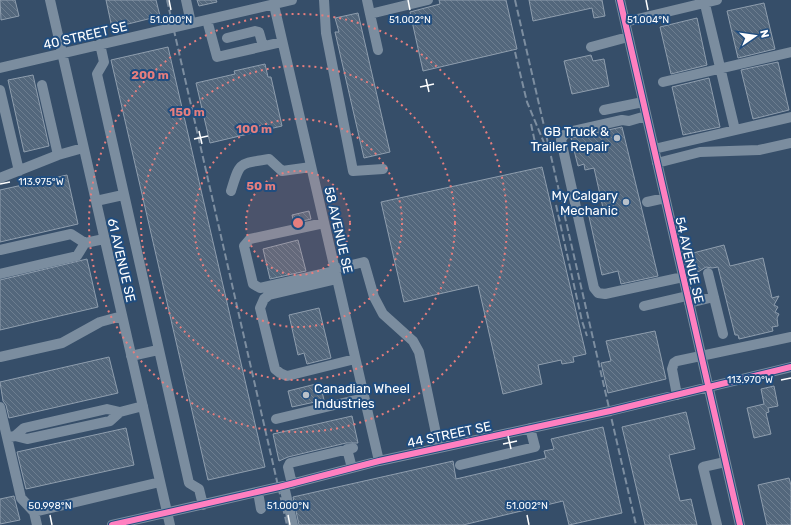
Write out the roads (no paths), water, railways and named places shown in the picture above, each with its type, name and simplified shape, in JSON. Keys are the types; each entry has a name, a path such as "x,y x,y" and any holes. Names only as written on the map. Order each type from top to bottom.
{"street":[{"name":"61 AVENUE SE","path":"50,0 170,525"},
{"path":"186,0 191,23"},
{"name":"40 STREET SE","path":"0,68 292,0"},
{"path":"324,0 326,33 353,171 382,169"},
{"path":"367,0 378,50"},
{"path":"370,14 428,0"},
{"name":"54 AVENUE SE","path":"620,0 740,525"},
{"path":"624,22 704,1 716,0"},
{"path":"704,1 735,130"},
{"name":"58 AVENUE SE","path":"274,4 379,461"},
{"path":"207,20 216,57 282,42"},
{"path":"227,38 255,31 259,32 263,46"},
{"path":"591,47 628,37"},
{"path":"100,44 104,62 97,74 123,195 189,483 199,489 203,504"},
{"path":"663,82 791,52"},
{"path":"42,85 58,155"},
{"path":"0,90 19,171"},
{"path":"604,110 643,102"},
{"path":"646,116 628,121 622,120 569,132 564,135 561,140 592,280 594,288 598,293 605,294 683,277"},
{"path":"654,149 791,116"},
{"path":"657,164 700,152 759,150 791,143"},
{"path":"0,178 58,155 83,148"},
{"path":"231,191 236,171 244,163 269,159 282,171 311,167"},
{"path":"96,201 123,195"},
{"path":"647,202 665,198"},
{"path":"324,222 250,239 244,246 253,284 260,288 336,273"},
{"path":"0,250 71,234 85,243 104,239"},
{"path":"0,274 77,256 85,243"},
{"path":"355,359 287,376 280,373 275,369 260,308 264,299 269,295 336,273 364,262 374,297 383,314 413,341 419,352 439,448"},
{"path":"708,273 723,334"},
{"path":"644,306 714,297"},
{"path":"0,357 62,343 100,322 122,316"},
{"path":"677,395 672,368 674,363 791,337"},
{"path":"131,356 158,350"},
{"name":"44 STREET SE","path":"112,525 288,485 379,461 708,388 791,367"},
{"path":"276,419 364,398"},
{"path":"6,435 27,439 110,421 120,412 143,406"},
{"path":"0,407 21,498 34,512 37,525"},
{"path":"460,464 535,447 530,428"},
{"path":"293,525 288,485 288,467 290,463 350,449 352,468"},
{"path":"717,525 703,467 725,462"},
{"path":"34,512 160,482"},
{"path":"258,492 261,509"}],"railway":[{"path":"167,0 287,525"},
{"path":"515,0 636,525"},
{"path":"515,52 527,102 545,145"},
{"path":"531,124 536,147"},
{"path":"556,205 582,321 587,336"}],"place":[{"name":"GB Truck & Trailer Repair","path":"617,138"},
{"name":"My Calgary Mechanic","path":"626,202"},
{"name":"Canadian Wheel Industries","path":"306,395"}]}
